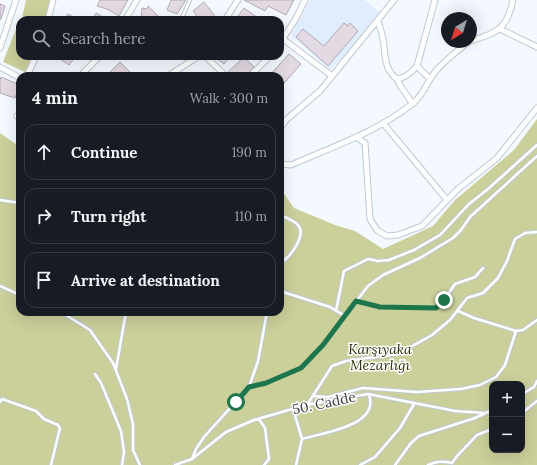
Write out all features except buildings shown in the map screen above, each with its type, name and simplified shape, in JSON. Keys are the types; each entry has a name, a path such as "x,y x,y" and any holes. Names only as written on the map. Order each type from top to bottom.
{"street":[{"path":"0,48 16,0"},
{"path":"49,16 53,0"},
{"path":"127,16 137,0"},
{"path":"228,16 238,0"},
{"path":"284,38 305,0"},
{"path":"284,123 320,91 394,0"},
{"path":"397,79 406,77 417,66 435,0"},
{"path":"477,39 504,26 513,0"},
{"path":"378,20 383,37 387,67 392,75 397,79 413,104"},
{"path":"500,29 537,47"},
{"path":"284,42 332,76"},
{"path":"284,164 292,165 356,137 383,123 413,104 424,92 430,79 442,64 462,48"},
{"path":"29,72 34,60"},
{"path":"84,72 96,60"},
{"path":"174,72 193,60"},
{"path":"209,60 222,72"},
{"path":"254,72 266,60"},
{"path":"417,66 430,79"},
{"path":"0,67 16,76"},
{"path":"356,137 365,144 370,219 376,230 387,236 398,235 422,226 458,189 497,158 537,108"},
{"path":"383,123 448,200"}],"lane":[{"path":"183,16 190,0"},
{"path":"336,311 344,271 368,259 378,261 389,260 414,250 440,235 468,204 488,189 537,145"},
{"path":"249,387 266,383 301,368 323,345 368,286 383,275 420,258 453,238 470,217 537,156"},
{"path":"0,200 16,202"},
{"path":"284,216 297,224 300,228 300,237 297,245 290,255 284,260"},
{"path":"306,405 332,366 346,361 398,354 432,335 450,320 467,298 483,293 498,278 507,261 515,239 525,233 537,232"},
{"path":"356,301 380,307 436,308 444,300 455,284 475,277 483,268"},
{"path":"0,286 16,293"},
{"path":"284,293 330,307 345,316"},
{"path":"458,311 474,318 516,331 523,330 537,320"},
{"path":"67,316 90,330 114,363 134,424 133,450 140,465"},
{"path":"116,370 125,316"},
{"path":"192,459 196,449 204,437 249,387 258,361 266,316"},
{"path":"313,396 328,397 363,388 417,392 461,389 480,385 496,377 505,365 516,331"},
{"path":"95,374 101,383 122,431 124,452 122,465"},
{"path":"525,392 534,387 537,381"},
{"path":"302,439 348,426 362,419 369,411 371,402 368,394"},
{"name":"50. Cadde","path":"175,465 192,459 226,432 259,419 306,405 368,394 455,411 485,413"},
{"path":"0,402 2,399 36,411 44,419 58,425 60,428 50,465"},
{"path":"525,411 537,401"},
{"path":"360,465 375,456 400,428 415,403"},
{"path":"293,409 302,439 296,465"},
{"path":"395,465 411,442 419,436 489,411"},
{"path":"259,419 265,428 269,459 264,465"},
{"path":"428,465 434,462 444,461 454,464 457,456 477,435 489,430"}],"shaded area":[{"path":"310,0 365,0 380,13 351,49 330,70 291,35"}],"green space":[{"path":"26,0 50,0 46,16 22,16"},
{"path":"16,29 16,60 30,60 25,72 3,62"},
{"name":"Karşıyaka Mezarlığı","path":"537,119 537,465 0,465 0,133 16,144 16,316 284,316 284,194 294,208 335,225 355,231 383,249 433,226 455,200 514,150"}],"route":[{"path":"236,402 249,387 266,383 301,368 323,345 356,301 380,307 436,308 444,300"}]}
